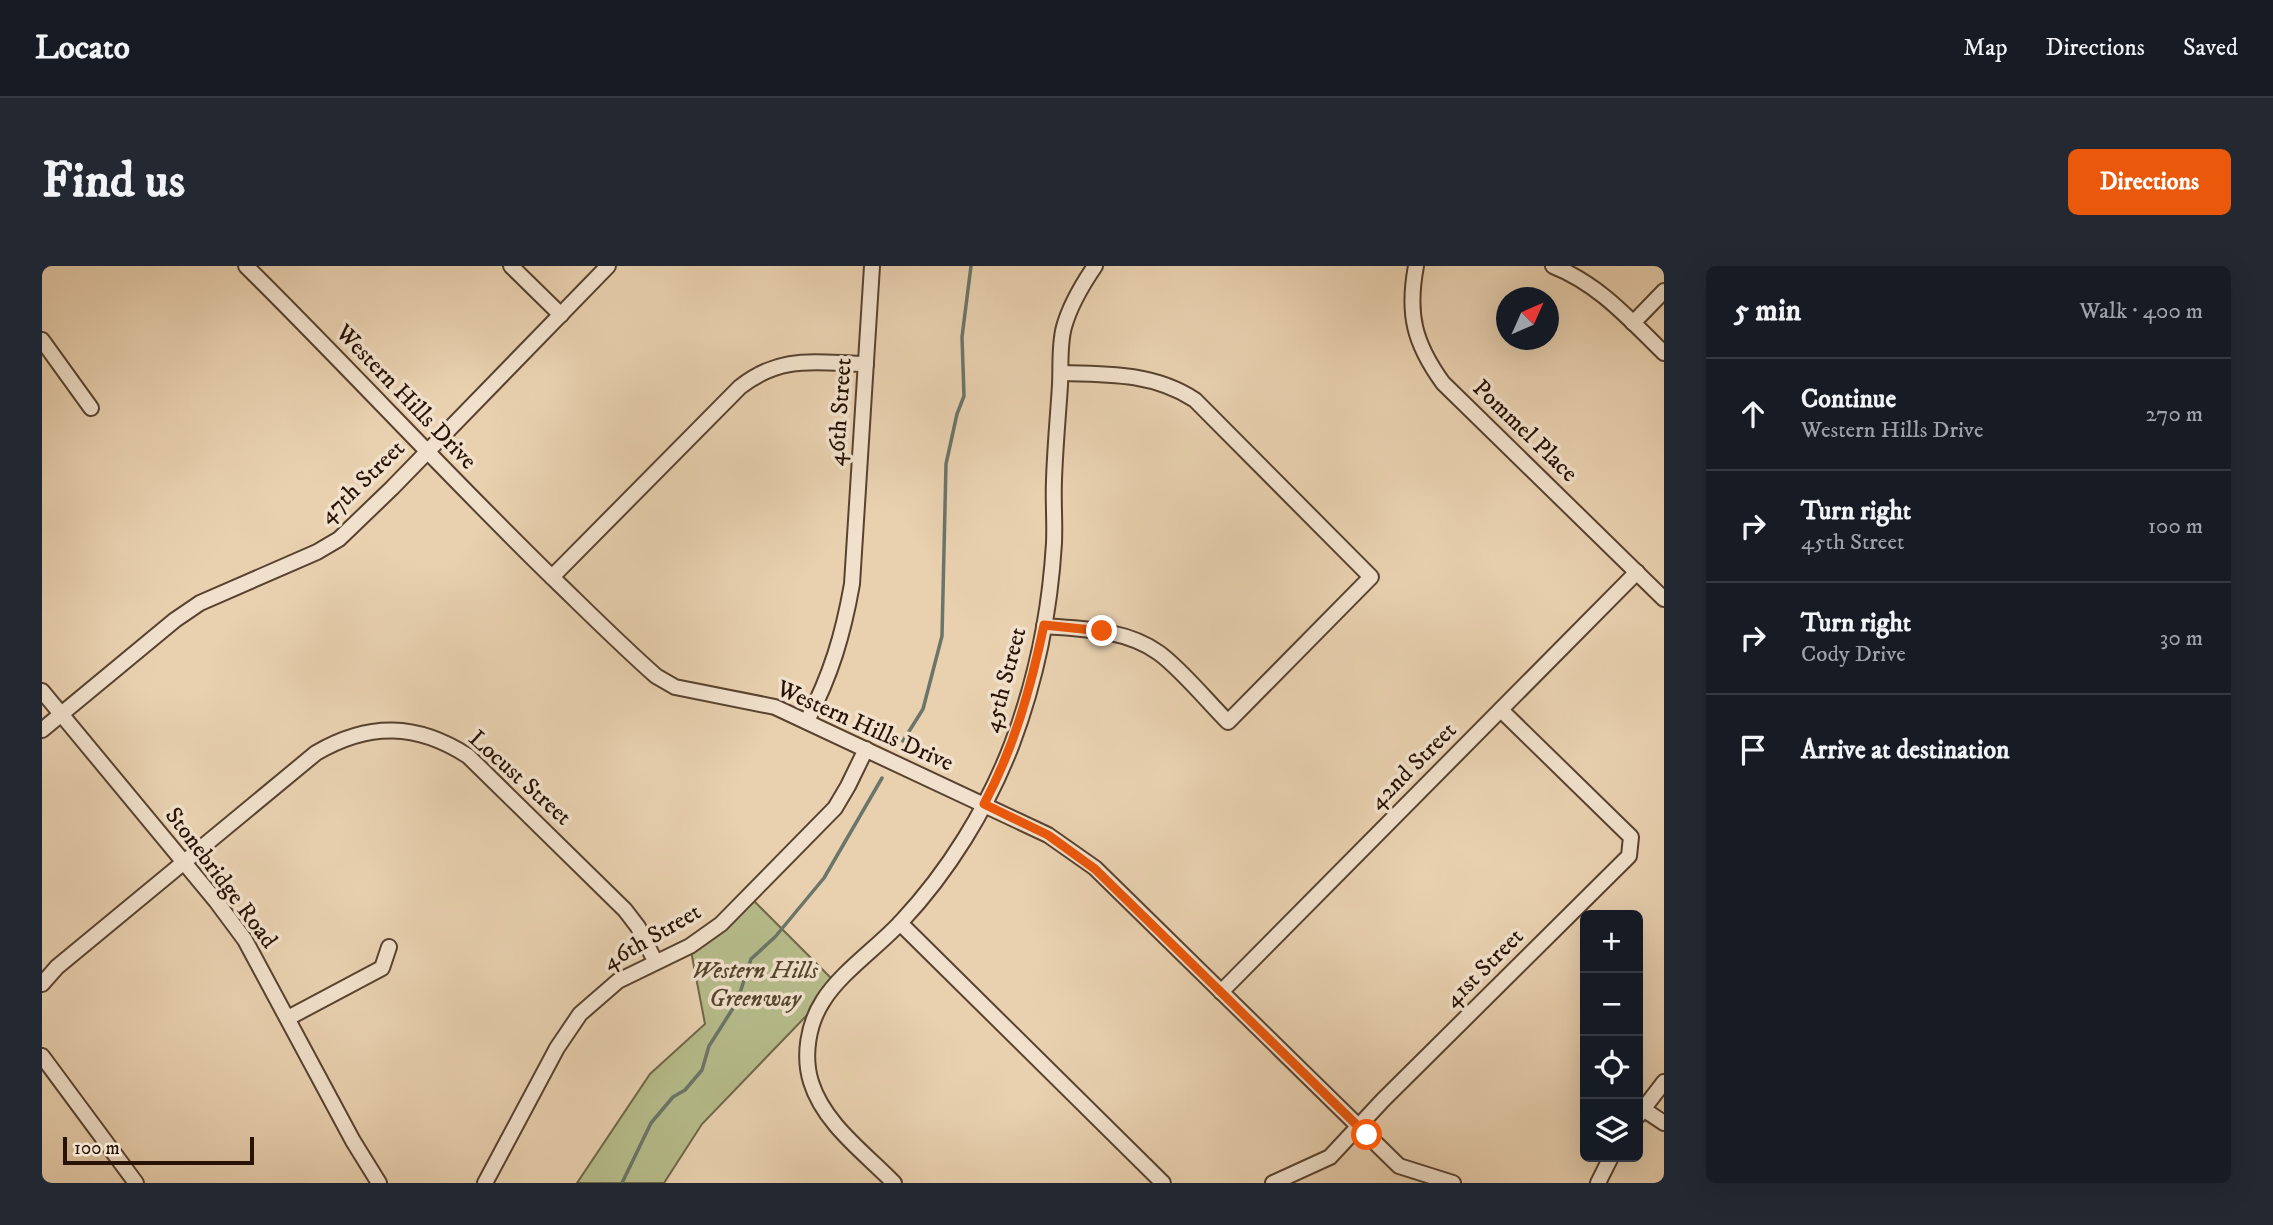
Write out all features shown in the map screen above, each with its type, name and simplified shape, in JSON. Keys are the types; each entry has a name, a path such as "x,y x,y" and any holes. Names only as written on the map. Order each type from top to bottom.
{"street":[{"name":"Western Hills Drive","path":"246,266 358,377 426,452 656,676 675,687 775,707 984,804 1073,850 1399,1166 1452,1183"},
{"path":"511,266 561,315"},
{"name":"47th Street","path":"42,730 175,620 200,603 317,552 339,539 608,266"},
{"name":"46th Street","path":"807,721 823,691 845,627 852,584 872,266"},
{"name":"45th Street","path":"894,1183 829,1118 814,1090 807,1060 808,1039 823,1000 900,923 930,888 964,839 1012,744 1033,679 1044,625 1054,543 1054,479 1063,330 1081,287 1095,266"},
{"name":"Pommel Place","path":"1416,266 1411,292 1417,338 1428,362 1443,383 1664,599"},
{"path":"1553,266 1587,282 1664,353"},
{"path":"1633,323 1664,291"},
{"path":"42,340 91,408"},
{"path":"552,577 755,375 790,362 866,365"},
{"path":"1044,625 1102,631 1128,637 1146,645 1160,653 1228,722 1371,577 1195,400 1177,388 1132,376 1060,373"},
{"name":"42nd Street","path":"1221,992 1637,572"},
{"name":"Stonebridge Road","path":"42,691 216,901 244,940 353,1141 379,1183"},
{"name":"41st Street","path":"1273,1183 1330,1157 1383,1100 1629,856 1632,837 1501,710"},
{"name":"Locust Street","path":"42,984 57,967 308,760 334,743 354,735 376,731 416,733 452,745 482,768 625,910 638,927 656,961"},
{"name":"46th Street","path":"485,1183 557,1048 580,1014 618,981 690,946 721,924 835,808 866,749"},
{"path":"900,923 1163,1183"},
{"path":"288,1018 382,968 389,947"},
{"path":"42,1056 136,1183"},
{"path":"1643,1108 1664,1082"},
{"path":"1643,1113 1664,1123"},
{"path":"1598,1183 1608,1162"}],"green space":[{"name":"Western Hills Greenway","path":"749,896 837,984 702,1124 664,1183 577,1183 650,1074 705,1024 690,946"}],"waterway":[{"path":"903,741 923,709 942,636 946,464 957,414 964,396 962,337 971,266"},
{"path":"622,1183 651,1123 673,1097 685,1090 702,1070 709,1046 737,1002 751,959 775,937 824,878 882,778"}],"route":[{"path":"1102,631 1044,625 1033,679 1012,744 984,804 1048,835 1073,850 1095,869 1367,1135"}]}
